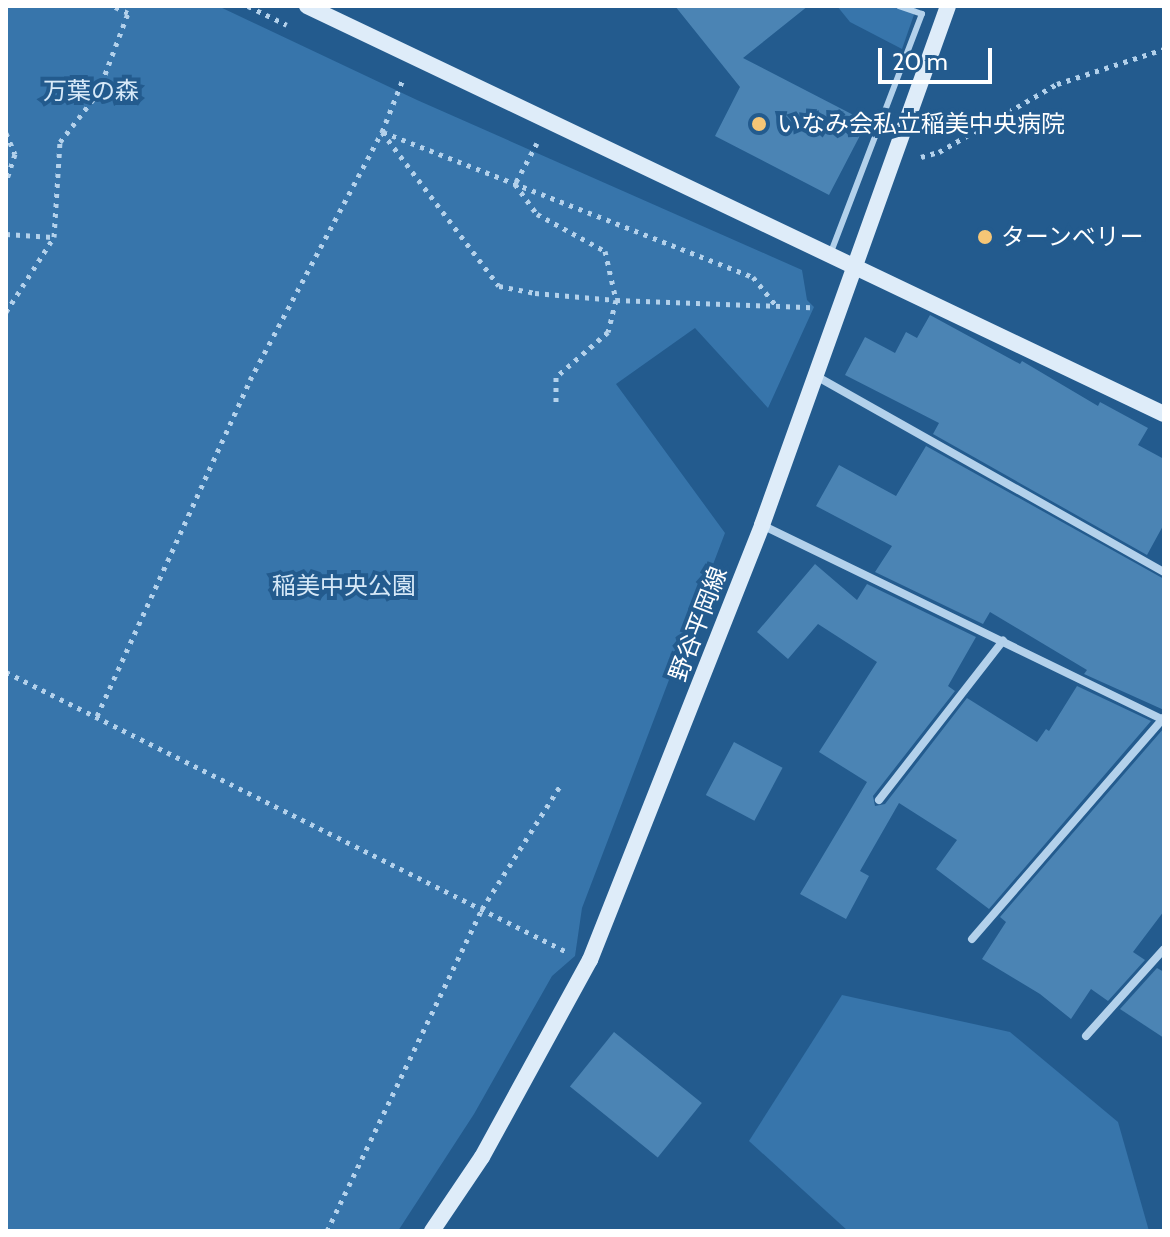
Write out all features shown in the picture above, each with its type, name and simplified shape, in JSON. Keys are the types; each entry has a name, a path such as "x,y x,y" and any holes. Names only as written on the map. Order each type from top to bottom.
{"main road":[{"path":"307,6 855,270 1164,414"},
{"name":"野谷平岡線","path":"432,1231 482,1157 590,960 762,525 855,270 888,166 948,6"}],"street":[{"path":"816,376 1164,572"},
{"path":"762,525 1164,719 972,939"},
{"path":"879,800 1003,641"},
{"path":"1086,1036 1164,949"}],"lane":[{"path":"830,256 922,14 899,6"}],"path":[{"path":"6,312 54,237 60,142 98,93 128,13 113,6"},
{"path":"888,166 939,152 1057,84 1164,49"},
{"path":"97,716 250,380 382,132 412,57"},
{"path":"382,132 753,277 777,306"},
{"path":"382,132 499,286 535,293 616,300 814,307"},
{"path":"6,133 15,154 6,181"},
{"path":"515,184 541,135"},
{"path":"515,184 537,214 605,251 616,300 608,332 556,377 556,403"},
{"path":"6,234 54,237"},
{"path":"6,672 575,956 590,960"},
{"path":"327,1231 482,909 560,786"}],"green space":[{"name":"稲美中央公園","path":"6,6 218,6 417,100 802,270 807,300 814,307 768,408 695,328 616,384 725,533 582,908 575,956 552,976 474,1114 398,1231 6,1231"},
{"path":"837,6 917,6 902,49 850,22"},
{"path":"842,995 1010,1032 1118,1122 1149,1231 848,1231 749,1141"}],"building":[{"path":"675,6 808,6 743,58 867,122 829,195 715,136 740,87"},
{"path":"930,315 1020,364 1022,361 1098,406 1100,402 1148,428 1138,445 1164,459 1164,524 1147,555 933,434 939,423 845,375 865,337 895,353 906,332 917,338"},
{"path":"926,446 1164,579 1164,710 1084,674 1087,670 990,612 983,624 875,572 892,546 816,506 839,465 896,496"},
{"path":"815,564 857,600 867,584 976,637 948,686 955,691 873,796 875,806 885,804 967,698 1037,742 1046,729 1049,731 1077,686 1151,721 989,909 936,869 957,840 899,803 860,871 869,876 846,919 800,894 867,782 819,752 877,662 818,624 788,659 757,632"},
{"path":"1164,728 1164,911 1133,952 1145,960 1108,1001 1091,989 1071,1019 1040,994 982,959 1006,922 1000,917"},
{"path":"734,742 783,768 754,821 706,795"},
{"path":"1157,968 1164,972 1164,1038 1120,1009"},
{"path":"614,1032 702,1103 658,1158 570,1086"}],"place":[{"name":"いなみ会私立稲美中央病院","path":"759,124"},
{"name":"ターンベリー","path":"985,237"}],"park label":[{"name":"万葉の森","path":"91,91"}]}
